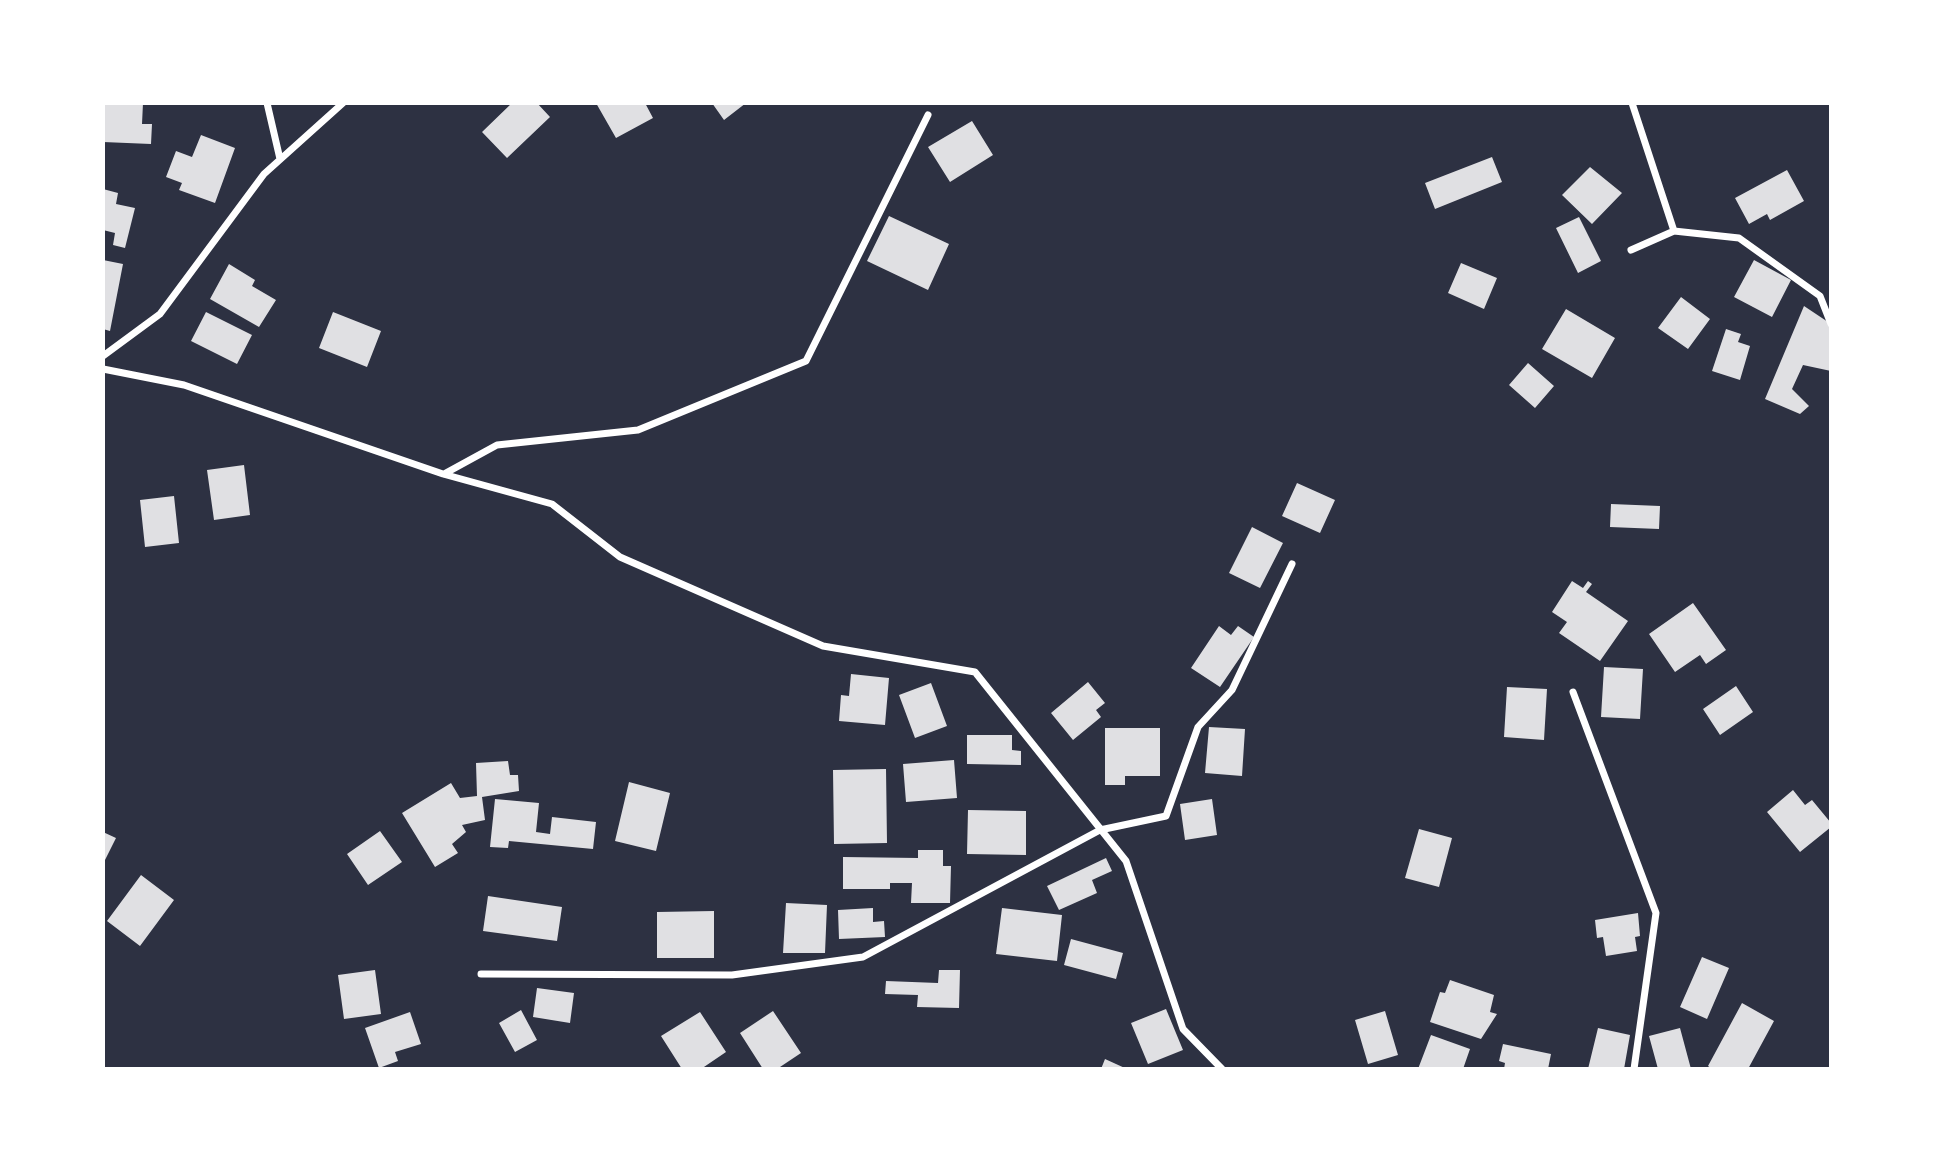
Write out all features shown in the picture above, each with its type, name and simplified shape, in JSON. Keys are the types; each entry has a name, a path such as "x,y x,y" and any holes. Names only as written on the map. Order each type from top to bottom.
{"street":[{"path":"267,103 279,159"},
{"path":"103,356 160,314 264,174 343,103"},
{"path":"1632,103 1674,231"},
{"path":"443,474 496,445 638,430 806,361 928,115"},
{"path":"1631,250 1674,231 1739,238 1820,296 1831,324"},
{"path":"103,369 184,385 443,474 552,504 620,557 823,646 975,672 1126,861 1183,1030 1222,1069"},
{"path":"481,974 732,975 863,957 1100,830 1166,816 1198,727 1232,690 1292,564"},
{"path":"1573,692 1656,913 1634,1069"}],"building":[{"path":"103,103 143,103 142,124 152,124 151,144 103,142"},
{"path":"512,103 537,103 550,117 507,158 482,132"},
{"path":"596,103 645,103 653,118 616,138"},
{"path":"712,103 746,103 724,120"},
{"path":"972,121 993,155 950,182 928,147"},
{"path":"201,135 235,148 215,203 179,190 182,183 166,177 176,151 192,157"},
{"path":"1492,157 1502,182 1435,209 1425,183"},
{"path":"1590,167 1622,193 1592,224 1562,195"},
{"path":"1787,170 1804,201 1770,220 1767,214 1749,224 1735,198"},
{"path":"103,189 118,193 116,204 135,208 125,248 113,245 115,233 103,230"},
{"path":"889,216 949,244 928,290 867,261"},
{"path":"1579,217 1601,261 1578,273 1556,228"},
{"path":"103,260 123,264 110,331 103,329"},
{"path":"1754,260 1791,280 1772,317 1734,297"},
{"path":"1461,263 1497,278 1484,309 1448,293"},
{"path":"229,264 255,280 252,286 276,300 259,327 210,299"},
{"path":"1681,297 1710,319 1688,349 1658,328"},
{"path":"1804,306 1831,324 1831,371 1803,365 1792,389 1809,406 1800,414 1765,399"},
{"path":"1566,309 1615,338 1592,378 1542,349"},
{"path":"206,312 252,335 237,364 191,341"},
{"path":"333,312 381,331 367,367 319,348"},
{"path":"1726,329 1741,334 1738,342 1750,346 1740,380 1712,371"},
{"path":"1528,363 1554,386 1535,408 1509,385"},
{"path":"244,465 250,515 214,520 207,470"},
{"path":"1297,483 1335,500 1320,533 1282,516"},
{"path":"174,496 179,543 145,547 140,500"},
{"path":"1611,504 1660,506 1659,529 1610,527"},
{"path":"1252,527 1283,543 1260,588 1229,573"},
{"path":"1572,581 1583,588 1588,581 1592,584 1586,592 1628,621 1600,661 1559,633 1567,622 1552,612"},
{"path":"1693,603 1726,650 1706,664 1700,655 1675,672 1649,634"},
{"path":"1219,626 1231,635 1238,626 1254,637 1220,687 1191,668"},
{"path":"1604,667 1643,669 1640,719 1601,717"},
{"path":"851,674 889,678 885,725 839,721 841,695 849,696"},
{"path":"1088,682 1105,703 1096,710 1101,717 1073,740 1051,713"},
{"path":"931,683 947,726 915,738 899,695"},
{"path":"1736,686 1753,712 1720,735 1703,709"},
{"path":"1507,687 1547,689 1544,740 1504,737"},
{"path":"1209,727 1245,729 1242,776 1205,773"},
{"path":"1105,728 1160,728 1160,776 1125,776 1125,785 1105,785"},
{"path":"967,735 1012,735 1012,750 1021,751 1021,765 967,764"},
{"path":"954,760 957,798 906,802 903,764"},
{"path":"508,761 510,775 518,775 519,791 482,797 485,820 462,825 466,832 452,844 458,853 435,867 402,813 451,783 460,798 477,796 476,763"},
{"path":"886,769 887,843 834,844 833,770"},
{"path":"629,782 670,793 656,851 615,841"},
{"path":"1793,790 1805,805 1812,800 1831,823 1831,827 1800,852 1767,812"},
{"path":"495,799 539,803 536,832 550,834 552,817 596,822 593,849 509,841 508,848 490,847"},
{"path":"1212,799 1217,835 1185,840 1180,804"},
{"path":"968,810 1026,811 1026,855 967,854"},
{"path":"1419,829 1452,838 1439,887 1405,878"},
{"path":"380,831 402,862 368,885 347,854"},
{"path":"103,832 116,838 103,864"},
{"path":"918,850 943,850 943,866 951,866 950,903 911,903 912,883 890,883 890,889 843,889 843,857 918,858"},
{"path":"1106,858 1112,871 1092,880 1097,893 1059,910 1047,886"},
{"path":"141,875 174,900 140,946 107,921"},
{"path":"488,896 562,907 557,941 483,931"},
{"path":"786,903 827,905 825,953 783,953"},
{"path":"873,908 873,922 884,921 885,937 839,939 838,910"},
{"path":"1002,908 1062,915 1057,961 996,954"},
{"path":"714,911 714,958 657,958 657,912"},
{"path":"1638,913 1640,936 1635,937 1637,951 1606,956 1603,937 1597,938 1595,920"},
{"path":"1071,939 1123,953 1116,979 1064,965"},
{"path":"1702,957 1729,968 1707,1019 1680,1007"},
{"path":"375,970 381,1014 344,1019 338,975"},
{"path":"939,970 960,970 959,1008 917,1007 918,995 885,994 886,981 938,983"},
{"path":"1450,980 1494,995 1490,1012 1497,1014 1481,1039 1430,1022 1440,992 1445,993"},
{"path":"537,988 574,993 570,1023 533,1017"},
{"path":"1742,1003 1774,1021 1748,1069 1712,1069 1708,1066"},
{"path":"1166,1009 1183,1050 1148,1064 1131,1023"},
{"path":"521,1010 537,1040 515,1052 499,1023"},
{"path":"773,1011 801,1053 777,1069 763,1069 740,1033"},
{"path":"1385,1011 1398,1055 1368,1064 1355,1020"},
{"path":"410,1012 421,1044 395,1052 398,1061 379,1068 365,1028"},
{"path":"700,1012 726,1052 701,1069 682,1069 661,1036"},
{"path":"1598,1028 1630,1035 1624,1069 1588,1069"},
{"path":"1680,1028 1691,1069 1658,1069 1649,1036"},
{"path":"1431,1035 1470,1049 1463,1069 1418,1069"},
{"path":"1503,1044 1551,1054 1548,1069 1504,1069 1505,1063 1499,1061"},
{"path":"1105,1059 1127,1069 1101,1069"}]}
